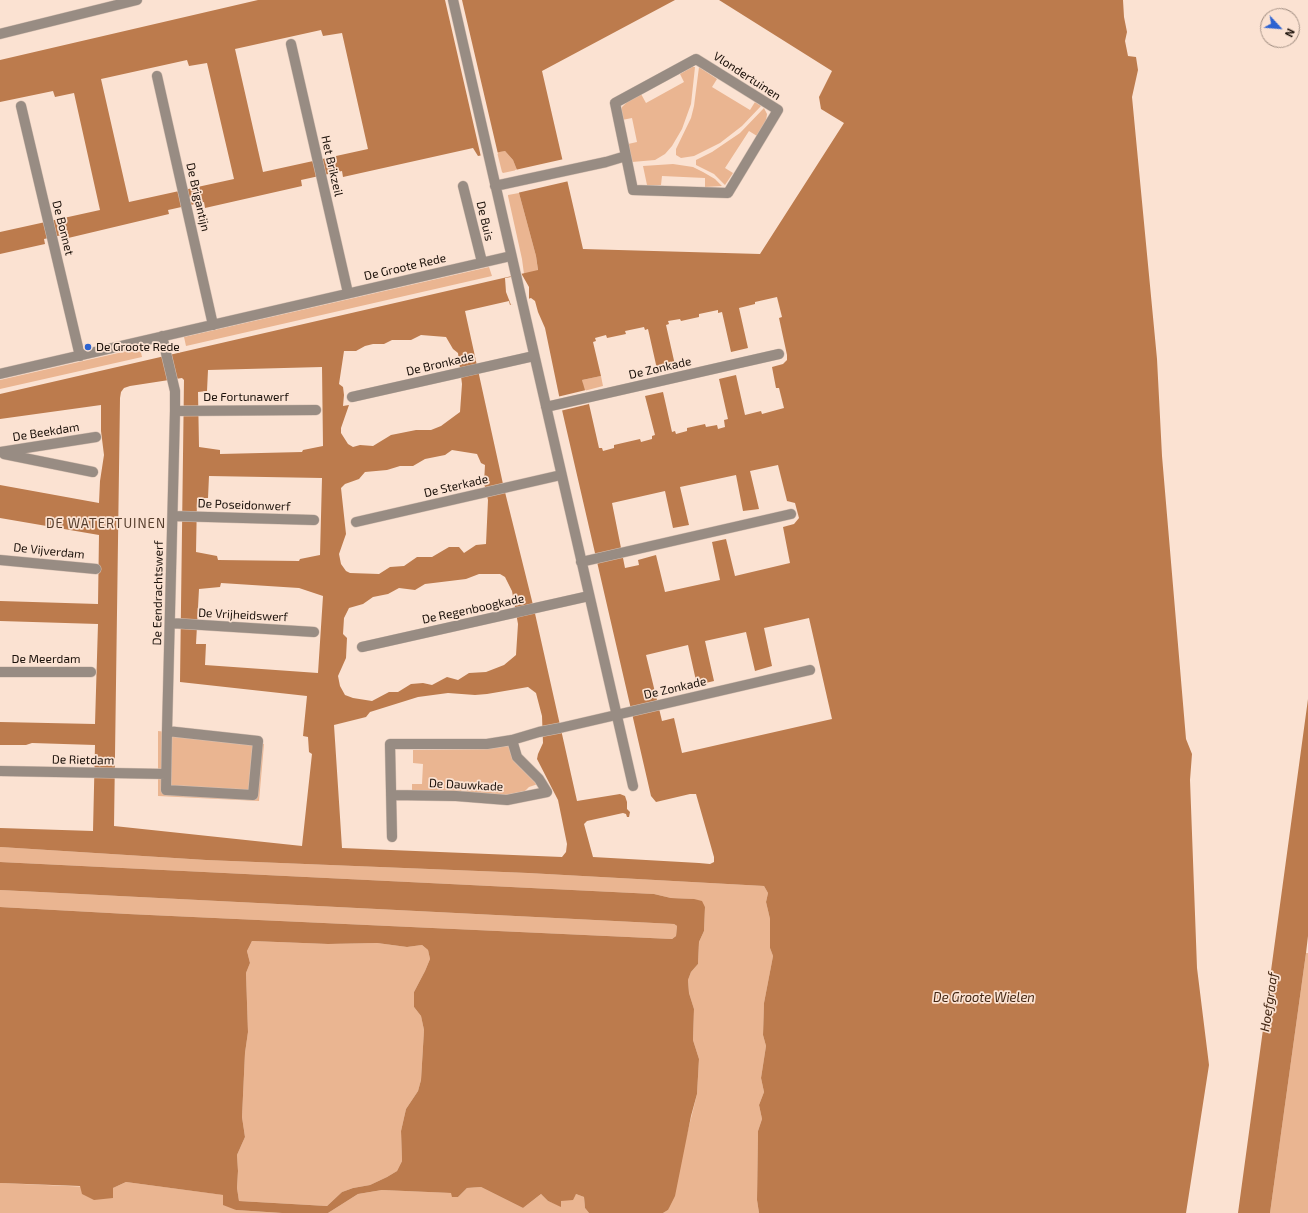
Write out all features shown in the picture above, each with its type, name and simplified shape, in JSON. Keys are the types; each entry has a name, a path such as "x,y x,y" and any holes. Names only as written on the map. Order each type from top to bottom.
{"street":[{"path":"0,34 137,0"},
{"path":"453,0 534,356 550,406 561,476 585,561 589,596 633,786"},
{"name":"Het Brikzeil","path":"291,44 348,293"},
{"name":"Vlondertuinen","path":"696,59 778,110 728,193 633,190 626,156 615,103 696,59"},
{"name":"De Brigantijn","path":"157,76 213,325"},
{"name":"De Bonnet","path":"21,106 80,356"},
{"path":"495,186 606,162 626,156"},
{"name":"De Buis","path":"464,186 482,262"},
{"name":"De Groote Rede","path":"0,374 511,256"},
{"name":"De Eendrachtswerf","path":"162,336 175,391 178,411 174,623 167,731 166,790 253,795 258,741 167,731"},
{"name":"De Zonkade","path":"550,406 779,354"},
{"name":"De Bronkade","path":"352,397 534,356"},
{"name":"De Fortunawerf","path":"178,411 316,410"},
{"name":"De Beekdam","path":"0,453 96,437"},
{"name":"De Beekdam","path":"0,453 93,472"},
{"name":"De Sterkade","path":"356,522 561,476"},
{"path":"585,561 790,514"},
{"name":"De Poseidonwerf","path":"175,516 314,520"},
{"name":"De Vijverdam","path":"0,560 96,569"},
{"name":"De Regenboogkade","path":"362,647 589,596"},
{"name":"De Vrijheidswerf","path":"174,623 314,632"},
{"name":"De Zonkade","path":"617,715 810,670"},
{"name":"De Meerdam","path":"0,672 92,672"},
{"path":"392,837 390,744 487,744 512,740 539,732 617,715"},
{"name":"De Dauwkade","path":"391,796 456,796 507,800 547,792 539,779 518,756 512,740"},
{"name":"De Rietdam","path":"0,771 166,774"}],"shaded area":[{"path":"692,67 695,67 691,104 682,129 672,146 665,154 655,160 632,162 628,144 637,142 632,118 622,120 622,107 627,102 641,94 646,103 684,82 680,74"},
{"path":"699,67 717,79 712,87 750,110 755,102 761,106 742,126 720,143 694,156 681,158 676,155 676,149 691,118"},
{"path":"764,108 767,114 766,121 757,136 749,131 725,168 733,173 725,185 714,174 696,165 696,160 712,152 740,133"},
{"path":"505,151 513,160 517,170 502,172 497,152"},
{"path":"673,164 693,167 715,179 722,186 705,187 705,178 662,176 661,185 647,185 643,166"},
{"path":"519,193 536,256 538,271 524,274 508,196"},
{"path":"489,267 492,276 186,346 184,337"},
{"path":"140,348 142,357 0,389 0,380"},
{"path":"601,376 603,386 584,391 582,380"},
{"path":"158,731 264,744 259,801 158,796"},
{"path":"508,746 538,784 529,787 525,791 506,795 412,791 412,784 422,784 423,764 413,763 413,750 487,749"},
{"path":"0,847 206,860 528,873 764,886 768,893 766,902 770,919 770,948 773,956 764,1003 763,1035 766,1046 761,1078 764,1092 759,1105 762,1119 758,1131 757,1200 759,1213 663,1213 668,1210 697,1094 699,1059 693,1040 694,1009 689,993 688,980 691,972 698,964 699,942 704,931 705,907 693,899 671,898 654,894 0,862"},
{"path":"0,890 674,924 677,926 676,936 672,939 128,914 0,907"},
{"path":"252,941 328,944 377,943 407,947 422,945 428,950 430,959 414,992 414,1007 421,1016 424,1030 421,1080 418,1091 406,1109 401,1131 402,1161 397,1171 387,1177 370,1185 353,1188 342,1192 327,1206 239,1201 237,1188 237,1155 245,1137 242,1117 245,1053 248,1032 246,973 250,963 247,951"},
{"path":"1306,953 1308,953 1308,1213 1270,1213"},
{"path":"126,1182 224,1195 236,1210 282,1213 0,1213 0,1183 113,1188"},
{"path":"481,1187 523,1208 541,1194 548,1201 561,1206 561,1201 576,1194 584,1197 585,1208 589,1213 328,1213 358,1194 382,1190 452,1193 452,1197 458,1197 467,1188"}],"water":[{"name":"De Groote Wielen","path":"258,0 675,0 542,71 583,249 760,254 844,123 821,109 819,97 832,71 719,0 1123,0 1127,32 1125,41 1128,56 1136,57 1138,70 1132,97 1157,359 1162,456 1186,739 1192,754 1190,780 1197,968 1209,1065 1186,1213 759,1213 757,1200 758,1131 762,1119 759,1105 764,1092 761,1078 766,1046 763,1035 764,1003 773,956 770,948 770,919 766,902 768,893 764,886 528,873 206,860 0,847 0,828 93,831 95,745 32,743 26,745 0,745 0,722 95,724 98,624 0,621 0,601 98,604 99,535 0,518 0,485 99,503 100,481 104,455 101,431 101,405 0,419 0,394 538,270 536,256 519,193 517,170 513,160 505,151 478,156 473,148 343,177 342,171 301,180 302,186 205,208 204,202 168,210 169,214 64,239 62,235 44,239 45,244 0,254 0,232 100,210 74,93 55,97 53,91 0,102 0,60","holes":["321,30 323,36 342,33 368,149 263,172 235,49","187,60 189,66 207,63 234,179 129,202 101,79","777,297 782,317 779,318 787,360 783,364 772,367 776,388 779,388 784,408 762,414 761,411 745,415 736,375 719,379 728,419 724,420 725,427 718,429 717,425 706,427 705,424 687,428 687,431 676,434 675,431 672,432 663,392 645,396 655,435 652,436 652,439 641,442 640,439 614,445 614,448 603,451 602,448 599,448 582,380 601,376 593,342 596,341 595,338 606,335 607,338 626,334 625,331 644,327 645,330 648,329 657,369 675,365 666,325 669,324 668,321 680,319 681,321 699,317 699,314 718,310 718,313 722,312 731,352 748,348 739,308 755,304 755,302","531,298 535,301 545,328 562,410 651,796 656,802 696,794 714,857 714,862 710,864 593,857 584,824 587,821 623,813 629,817 630,812 627,809 625,796 620,794 577,801 534,609 503,484 465,311 509,301 510,305","421,335 446,337 453,349 458,353 462,384 460,412 441,426 431,430 416,430 391,435 373,446 360,445 353,447 348,444 341,433 341,428 349,405 343,406 343,387 339,384 344,351 356,351 365,346 384,344 392,340 411,340","322,367 323,446 303,450 302,452 220,454 220,450 199,447 198,392 207,391 208,370","182,378 184,380 180,682 307,696 303,736 308,737 309,752 312,754 302,846 114,826 121,392 124,388 130,386","452,450 477,454 481,463 485,465 484,483 488,500 486,544 476,545 464,553 459,547 449,547 432,557 417,557 404,566 390,567 379,574 350,573 346,571 341,564 339,554 346,534 341,488 345,484 359,479 365,472 387,470 400,466 413,466 425,459 445,455","778,465 787,501 795,503 799,518 794,524 783,527 790,563 735,576 726,539 712,542 720,580 665,592 656,555 638,560 639,565 625,568 612,503 665,491 673,528 689,525 680,487 736,475 743,511 759,509 750,471","209,476 322,478 320,555 300,559 299,561 218,560 217,556 196,552 197,498 208,498","479,574 500,574 505,577 512,591 518,624 516,655 504,665 486,672 469,673 458,680 447,677 432,685 423,683 411,684 398,692 389,692 372,701 345,695 340,686 338,676 346,658 347,638 343,634 344,618 349,608 363,604 373,597 388,594 399,588 415,590 425,584 466,579","221,583 299,588 323,596 318,673 205,665 206,644 196,644 199,589 220,587","809,618 832,719 682,753 674,718 662,721 646,655 688,645 697,685 714,681 705,641 746,632 755,671 772,666 764,628","528,687 536,693 542,716 543,743 537,759 558,800 567,844 566,852 562,857 342,848 334,725 366,717 370,712 418,697 448,693 475,695"]},
{"name":"Hoefgraaf","path":"1308,699 1308,936 1306,953 1270,1213 1238,1213"},
{"path":"0,862 654,894 671,898 694,899 702,901 705,907 704,931 699,942 698,964 691,972 688,980 689,993 694,1009 693,1040 699,1059 697,1094 691,1116 675,1196 668,1210 663,1213 589,1213 585,1208 584,1197 576,1194 573,1200 561,1201 561,1207 548,1201 541,1194 523,1208 481,1187 467,1188 458,1197 452,1197 451,1193 382,1190 358,1194 328,1213 282,1213 236,1210 223,1205 223,1195 126,1182 113,1188 113,1198 94,1200 82,1194 80,1186 0,1183 0,907 672,939 676,936 677,926 674,924 0,890","holes":["252,941 328,944 377,943 407,947 422,945 428,950 430,959 414,992 414,1007 421,1016 424,1030 421,1080 418,1091 406,1109 401,1131 402,1161 397,1171 370,1185 353,1188 342,1192 327,1206 239,1201 237,1188 237,1155 245,1137 242,1117 245,1053 248,1032 246,973 250,963 247,951"]}],"pier":[{"path":"445,0 462,0 498,154 481,157"},
{"path":"564,159 569,181 517,193 515,170"},
{"path":"521,273 529,287 529,301 511,305 506,292 505,278"},
{"path":"586,390 589,404 560,411 557,397"}],"place":[{"name":"De Groote Rede","path":"88,347"}],"district":[{"name":"DE WATERTUINEN","path":"106,524"}]}
